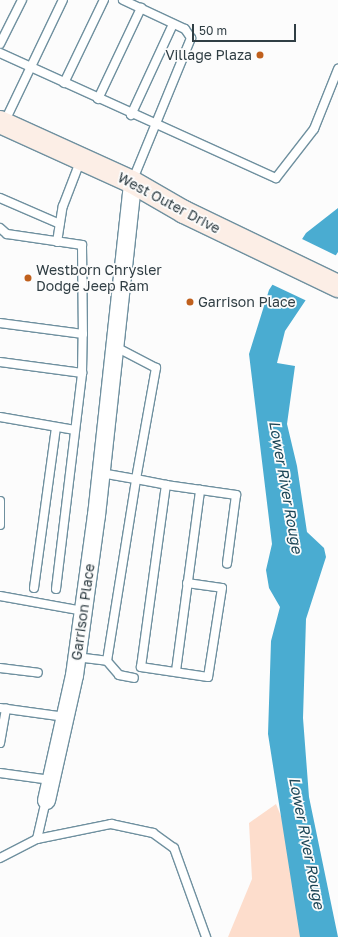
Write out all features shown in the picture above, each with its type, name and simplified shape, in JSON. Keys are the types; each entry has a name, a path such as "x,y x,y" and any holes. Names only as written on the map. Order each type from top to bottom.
{"main road":[{"name":"West Outer Drive","path":"2,122 132,182 264,251 338,286"}],"street":[{"name":"Garrison Place","path":"46,800 66,717 83,611 101,472 132,182"}],"lane":[{"path":"0,44 22,0"},
{"path":"2,122 31,68 63,0"},
{"path":"64,83 104,0"},
{"path":"123,0 185,29 191,38 132,182"},
{"path":"98,99 141,8"},
{"path":"131,115 173,24"},
{"path":"0,53 131,115 276,178 314,129 338,69"},
{"path":"57,242 63,206 80,159"},
{"path":"0,198 60,224"},
{"path":"0,203 16,205"},
{"path":"0,228 7,234 82,245 82,373 56,589"},
{"path":"0,323 83,334"},
{"path":"107,661 136,479 156,368 114,346"},
{"path":"0,362 82,373"},
{"path":"0,417 75,430"},
{"path":"34,588 56,427"},
{"path":"101,472 166,485 236,495 227,563"},
{"path":"166,485 141,667 176,671 208,677 222,588 186,583"},
{"path":"176,671 186,583 200,490"},
{"path":"0,501 0,525"},
{"path":"0,596 83,611"},
{"path":"76,657 107,661 119,675 134,678"},
{"path":"0,668 38,673"},
{"path":"0,743 3,709 66,717"},
{"path":"0,773 51,780"},
{"path":"37,839 46,800"},
{"path":"0,858 37,839 111,824 154,833 174,848 206,937"}],"shaded area":[{"path":"276,804 287,831 303,937 228,937 252,879 249,823"}],"water":[{"name":"Lower River Rouge","path":"338,208 338,252 285,331 277,363 295,366 287,424 297,466 307,532 324,548 326,557 306,619 303,718 309,797 338,937 300,937 268,734 271,641 280,607 269,588 266,570 272,544 249,354 269,290 306,233"}],"pier":[{"path":"300,238 337,256 307,301 271,284"}],"place":[{"name":"Village Plaza","path":"260,55"},
{"name":"Westborn Chrysler Dodge Jeep Ram","path":"28,278"},
{"name":"Garrison Place","path":"190,302"}]}
